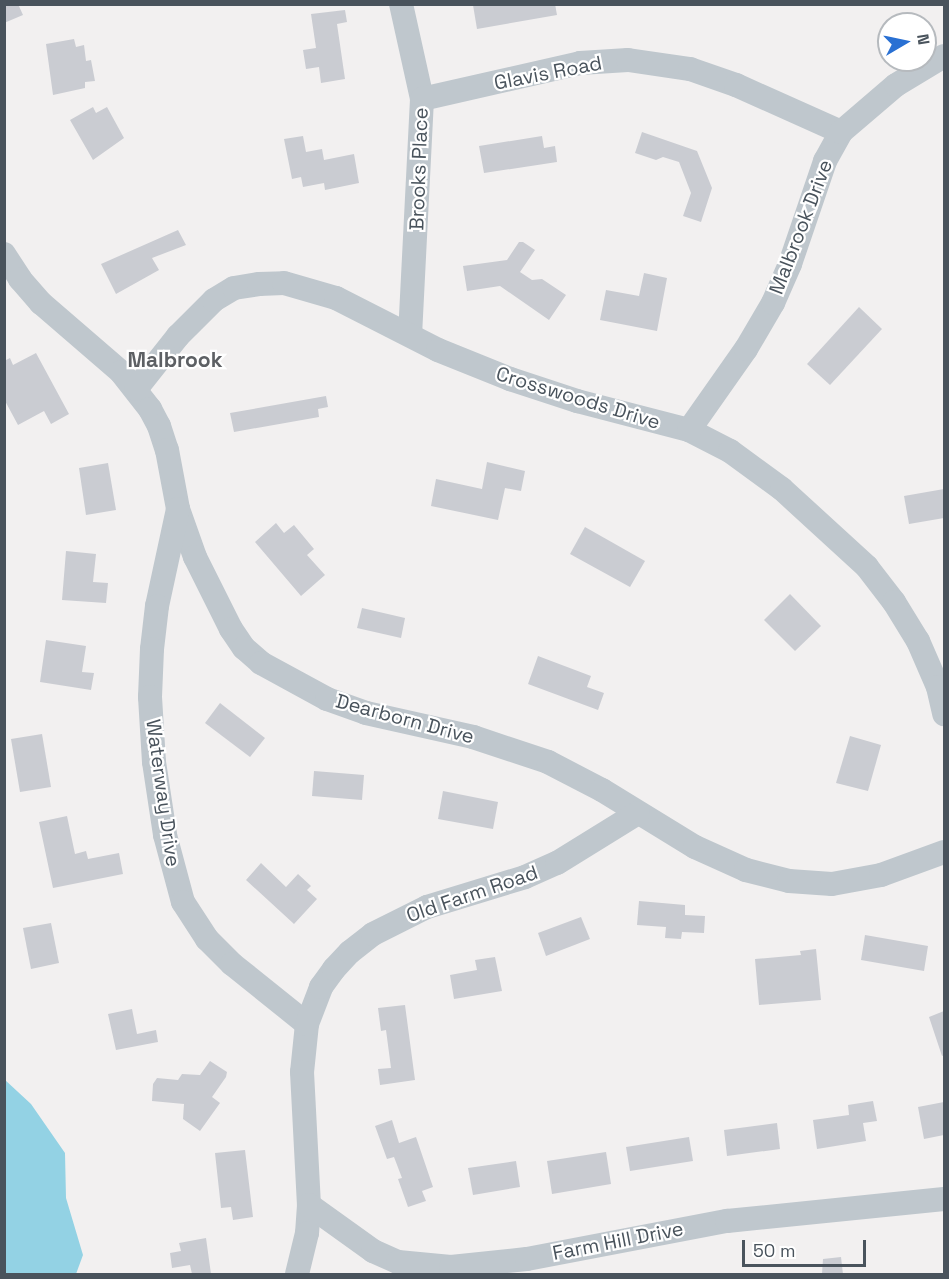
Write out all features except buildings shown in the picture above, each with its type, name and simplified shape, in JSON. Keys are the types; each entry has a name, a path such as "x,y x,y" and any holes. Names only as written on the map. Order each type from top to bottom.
{"street":[{"name":"Brooks Place","path":"401,4 422,99 410,335"},
{"name":"Malbrook Drive","path":"689,430 746,349 772,303 790,264 825,161 842,132 896,85 945,56"},
{"name":"Glavis Road","path":"422,99 580,63 628,60 690,69 736,85 842,132"},
{"name":"Dearborn Drive","path":"4,254 20,279 41,303 121,372 136,389 159,426 168,450 178,509 195,557 220,609 244,648 261,663 327,699 366,713 473,737 548,762 695,847 746,870 810,885 832,884 881,875 945,852"},
{"name":"Crosswoods Drive","path":"136,389 198,314 214,300 234,288 284,283 336,298 445,354 510,379 577,401 689,430 730,451 782,489 867,567 894,602 918,641 938,687 945,714"},
{"name":"Waterway Drive","path":"178,509 157,606 150,697 154,762 165,835 176,880 192,919 219,952 307,1024"},
{"name":"Old Farm Road","path":"307,1024 320,990 334,969 350,952 373,934 427,907 525,877 557,863 638,813"},
{"path":"297,1275 308,1233 309,1205 302,1072 307,1024"},
{"name":"Farm Hill Drive","path":"309,1205 373,1251 398,1262 451,1267 527,1259 727,1221 945,1199"}],"water":[{"path":"4,1079 31,1104 65,1153 66,1198 83,1255 76,1274 5,1274"}],"district":[{"name":"Malbrook","path":"175,360"}]}
